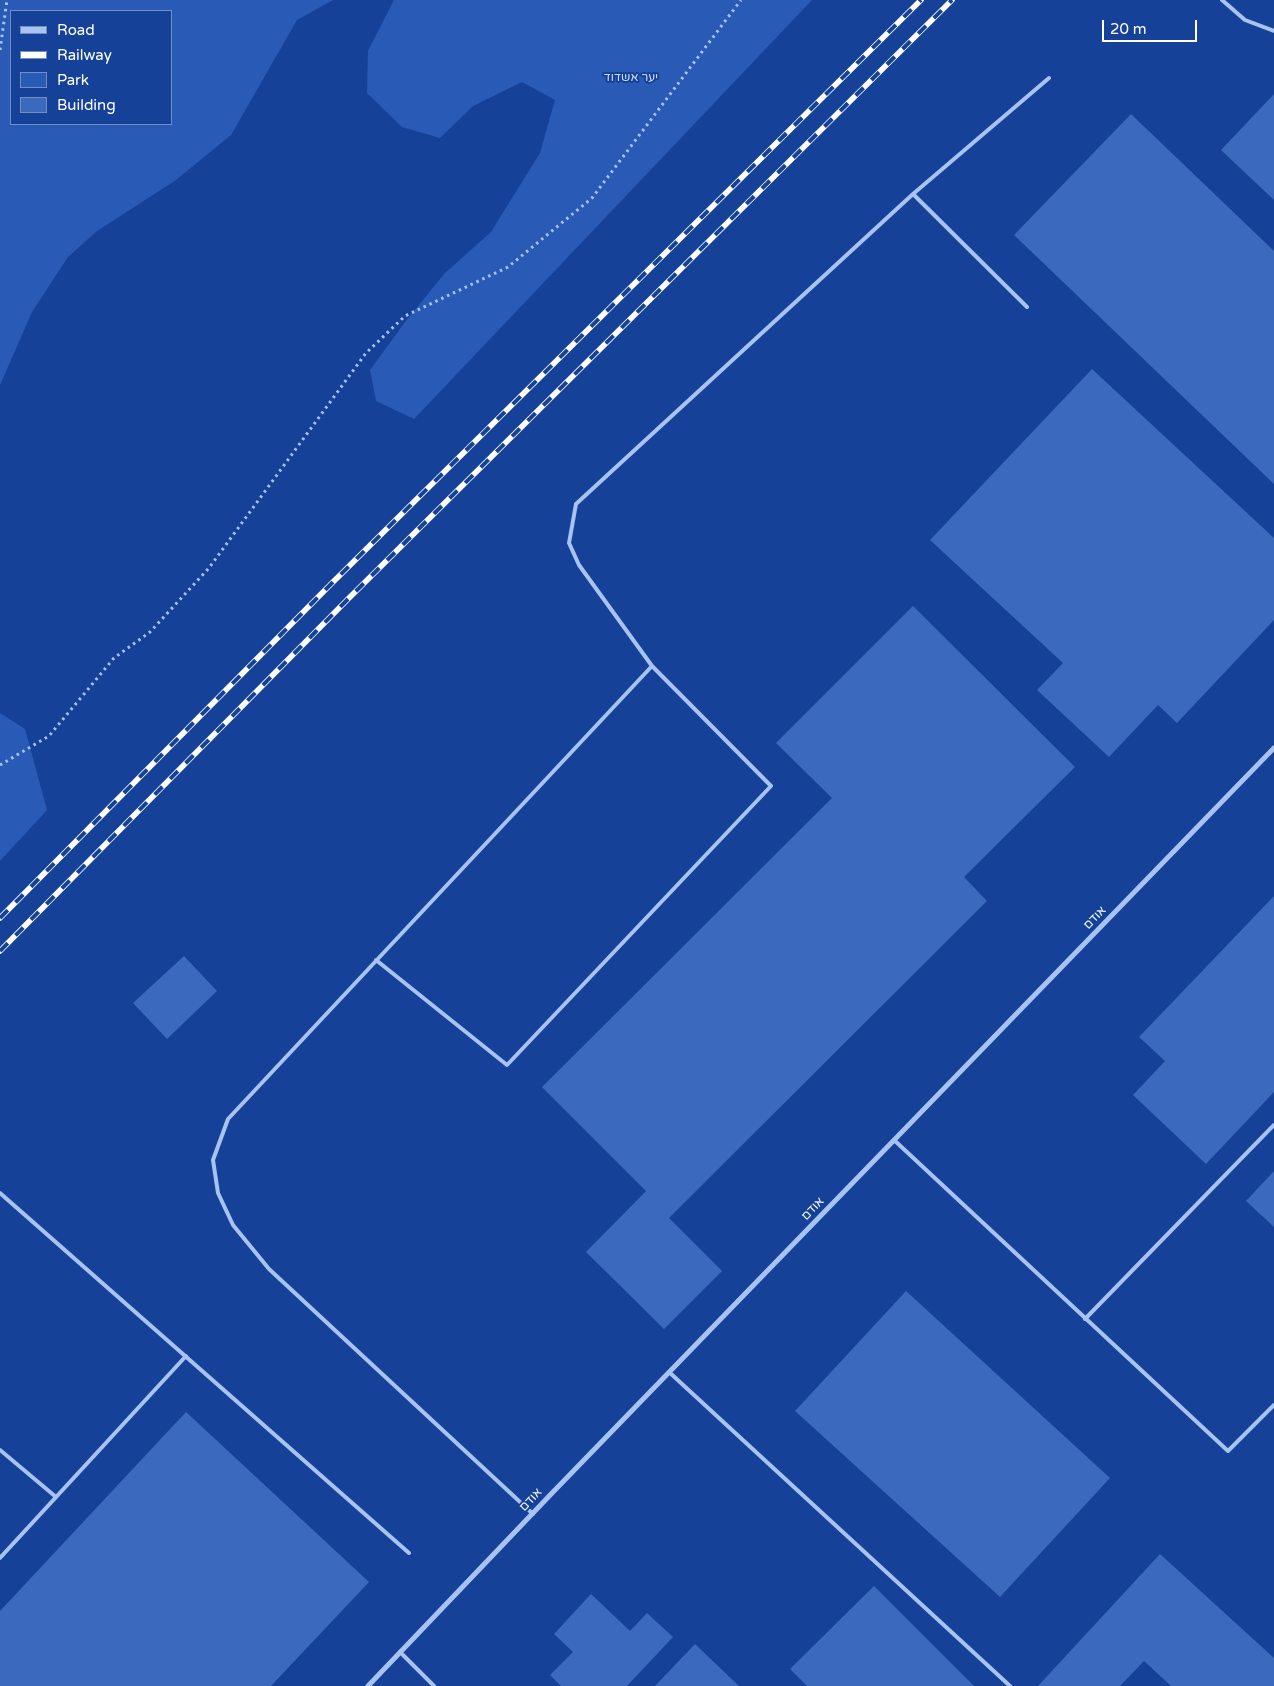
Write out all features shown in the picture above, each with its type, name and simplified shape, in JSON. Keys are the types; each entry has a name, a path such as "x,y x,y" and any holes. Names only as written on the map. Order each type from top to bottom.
{"street":[{"name":"אודם","path":"368,1686 669,1372 1274,748"}],"lane":[{"path":"1222,0 1245,20 1274,31"},
{"path":"376,960 507,1065 772,786 652,666 579,565 569,543 576,504 913,194 1049,78"},
{"path":"913,194 1027,307"},
{"path":"533,1514 269,1268 233,1225 218,1194 213,1160 228,1119 652,666"},
{"path":"1085,1319 1274,1125"},
{"path":"894,1140 1228,1451 1274,1405"},
{"path":"0,1193 409,1553"},
{"path":"0,1558 186,1356"},
{"path":"669,1372 1010,1686"},
{"path":"0,1450 56,1497"},
{"path":"400,1652 434,1686"}],"path":[{"path":"0,50 6,0"},
{"path":"0,765 49,736 114,658 150,632 209,568 366,353 405,316 508,266 592,198 741,0"}],"green space":[{"path":"0,0 333,0 297,20 231,135 176,180 97,231 68,257 32,312 0,385"},
{"name":"יער אשדוד","path":"394,0 812,0 414,419 376,401 370,370 405,322 445,273 491,232 540,153 555,100 522,82 473,106 440,138 402,127 367,93 368,51"},
{"path":"0,713 25,729 47,810 0,861"}],"building":[{"path":"1274,94 1274,200 1221,150"},
{"path":"1131,114 1274,251 1274,484 1014,235"},
{"path":"1092,369 1274,538 1274,620 1177,723 1158,705 1109,757 1037,690 1063,663 930,540"},
{"path":"913,606 1075,767 964,877 987,901 669,1218 722,1271 664,1329 586,1252 646,1191 542,1087 832,798 776,743"},
{"path":"1274,896 1274,1092 1206,1164 1133,1095 1165,1061 1139,1037"},
{"path":"184,956 217,991 167,1039 133,1003"},
{"path":"1274,1171 1274,1227 1246,1201"},
{"path":"906,1291 1110,1478 1000,1597 795,1411"},
{"path":"186,1412 369,1582 271,1686 0,1686 0,1611"},
{"path":"1160,1554 1274,1658 1274,1686 1171,1686 1144,1661 1120,1686 1038,1686"},
{"path":"874,1586 974,1686 807,1686 790,1669"},
{"path":"591,1594 630,1631 647,1613 673,1637 627,1686 561,1686 550,1675 573,1652 554,1634"},
{"path":"695,1644 739,1686 655,1686"}],"railway":[{"path":"0,918 332,583 921,0"},
{"path":"0,951 348,599 952,0"}]}
